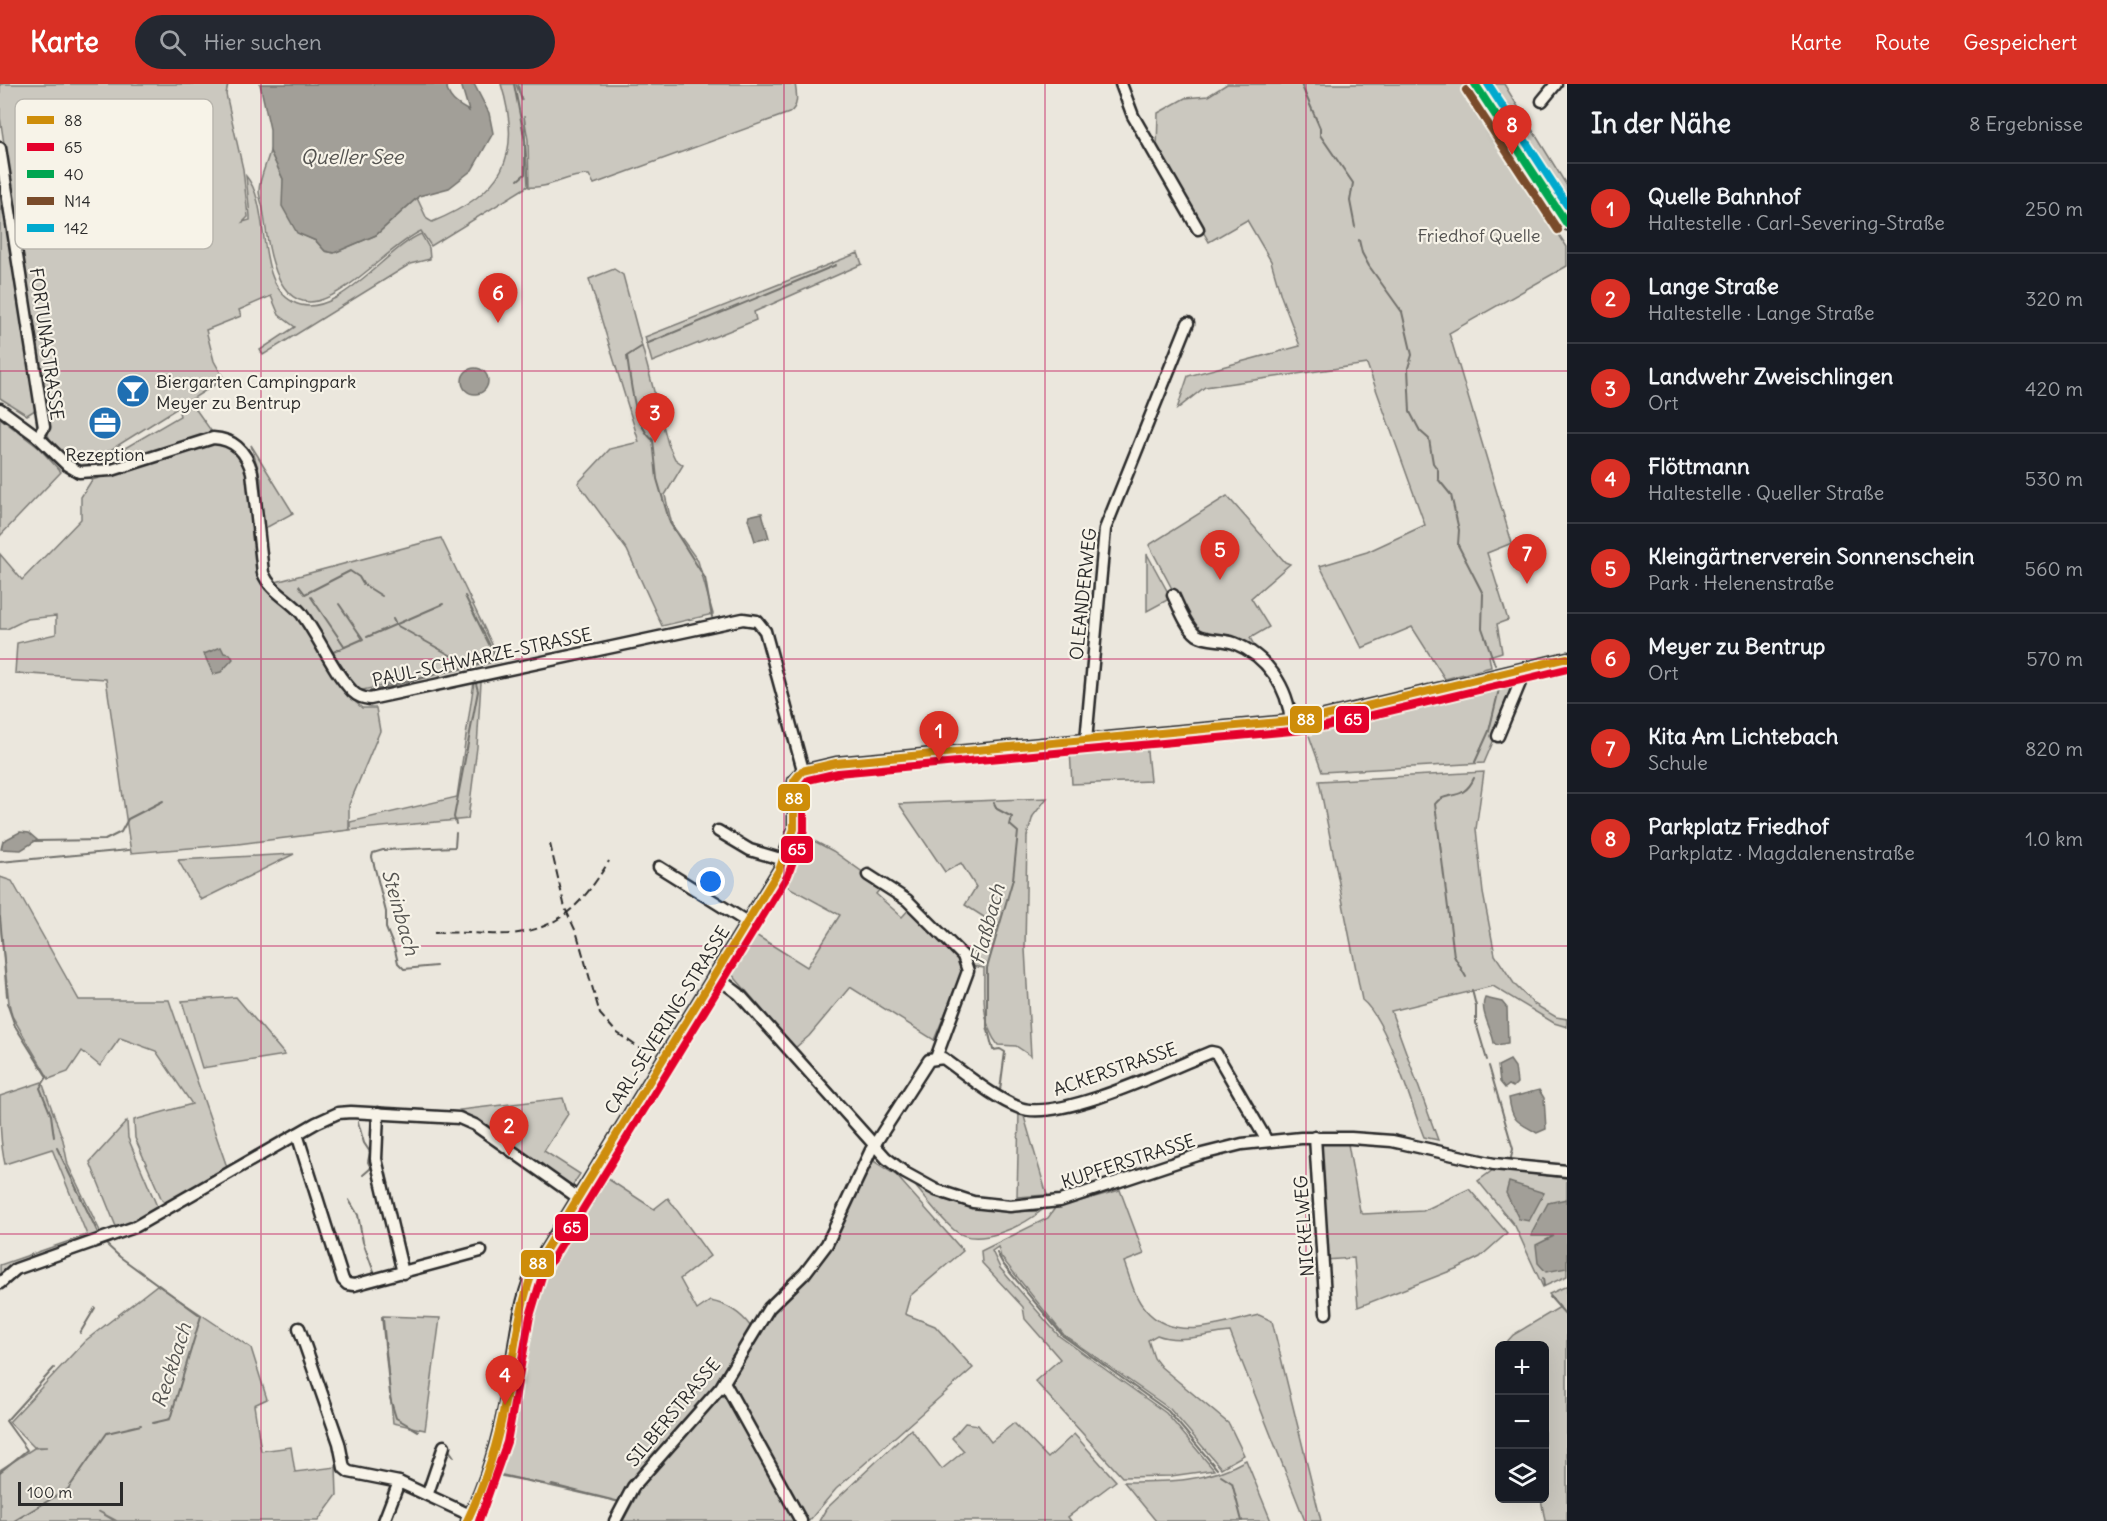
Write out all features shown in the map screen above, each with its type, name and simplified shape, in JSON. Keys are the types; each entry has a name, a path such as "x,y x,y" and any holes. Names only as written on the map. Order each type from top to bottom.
{"street":[{"path":"1120,84 1133,116 1198,229"},
{"path":"1476,84 1567,224"},
{"path":"1542,101 1556,84"},
{"name":"FORTUNASTRASSE","path":"0,148 15,243"},
{"name":"FORTUNASTRASSE","path":"16,249 44,427 38,437"},
{"name":"OLEANDERWEG","path":"1086,741 1105,529 1188,323"},
{"name":"PAUL-SCHWARZE-STRASSE","path":"0,409 38,437 67,465 85,473 112,470 213,438 223,438 240,449 248,457 252,472 263,573 266,580 273,590 301,614 344,680 359,697 370,699 743,619 757,621 765,631 803,770"},
{"path":"1173,595 1197,635 1234,644 1252,653 1269,668 1284,692 1291,722"},
{"path":"803,770 847,762 1291,722 1346,713 1567,658"},
{"path":"1498,736 1522,678 1521,670"},
{"name":"CARL-SEVERING-STRASSE","path":"468,1518 487,1478 494,1454 526,1288 539,1259 576,1197 784,860 795,823 794,781 803,770"},
{"path":"718,831 750,850 784,860"},
{"path":"659,867 747,922"},
{"path":"868,875 907,900 966,961 968,971 936,1058 929,1060 922,1068 874,1146"},
{"name":"KUPFERSTRASSE","path":"714,975 739,994 874,1146 899,1169 936,1190 964,1200 1010,1206 1073,1198 1182,1160 1267,1141 1315,1137 1392,1141 1479,1161 1536,1170 1567,1171"},
{"name":"ACKERSTRASSE","path":"936,1058 943,1058 1008,1102 1037,1111 1083,1102 1211,1052 1216,1053 1267,1141"},
{"path":"0,1282 16,1269 135,1227 338,1113 378,1113 468,1121 576,1197"},
{"path":"378,1113 376,1159 403,1273"},
{"path":"297,1134 343,1280 347,1284 354,1285 403,1273 481,1251"},
{"name":"NICKELWEG","path":"1315,1137 1326,1313"},
{"name":"SILBERSTRASSE","path":"615,1521 633,1487 724,1382 769,1308 805,1273 827,1244 874,1146"},
{"path":"299,1328 339,1443 344,1468 349,1472 399,1482 428,1493 468,1518"},
{"path":"724,1382 801,1521"},
{"path":"428,1493 444,1446"},
{"path":"384,1521 399,1482"}],"green space":[{"path":"0,84 228,84 226,94 243,169 248,217 243,222 250,220 246,176 254,189 268,261 273,278 281,292 293,302 309,306 325,303 359,282 407,242 421,234 429,248 430,259 410,264 263,355 260,350 295,327 279,315 271,296 239,310 241,316 206,330 214,361 224,379 85,466 79,466 68,461 58,451 48,435 20,249 213,249 213,99 15,99 15,216 0,117"},
{"path":"501,84 516,84 522,101 518,84 795,84 796,100 789,113 594,184 589,175 581,175 544,186 529,187 528,140 524,116 528,186 431,246 421,231 403,242 341,290 320,300 302,301 286,290 271,256 259,193 260,181 270,151 283,179 298,233 316,241 325,251 334,253 376,235 417,198 427,219 432,222 456,211 490,186 501,170 507,153 510,133"},
{"name":"Friedhof Quelle","path":"1227,84 1468,84 1485,110 1480,113 1567,247 1567,266 1449,333 1512,543 1487,553 1508,620 1497,624 1502,652 1489,656 1491,667 1445,679 1412,627 1362,648 1320,566 1367,552 1425,525 1367,364 1205,387 1177,409 1188,376 1300,346 1281,296 1271,261 1247,220 1209,242 1157,150 1158,113 1185,98 1208,96"},
{"path":"1483,84 1504,84 1567,186 1567,213"},
{"path":"0,182 35,405 35,410 27,415 0,398"},
{"path":"858,253 862,264 754,312 756,320 652,362 645,337"},
{"path":"614,269 623,275 668,444 675,459 683,465 665,495 672,525 698,561 713,614 662,626 627,550 578,483 610,449 639,442 589,279"},
{"path":"192,404 212,432 111,467 101,462 180,416 179,412"},
{"path":"0,418 39,448 61,472 0,536"},
{"path":"218,442 234,448 245,461 259,574 269,591 298,616 349,696 362,708 376,708 380,731 349,805 349,830 238,844 131,853 106,679 15,673 17,643 56,634 56,616 27,619 7,629 0,629 0,554 22,580 81,519 81,497 92,480"},
{"path":"251,445 293,513 262,530 261,479"},
{"path":"1227,496 1285,562 1290,564 1251,598 1269,627 1250,638 1260,655 1203,635 1189,621 1149,545"},
{"path":"441,538 500,661 358,691 306,611 276,582"},
{"path":"1147,554 1171,598 1147,611"},
{"path":"1520,678 1484,763 1322,772 1306,727 1349,720"},
{"path":"474,682 481,682 477,747 468,819 350,830 350,822 457,797"},
{"path":"1146,742 1150,781 1072,784 1070,750"},
{"path":"1484,772 1476,829 1483,893 1495,955 1515,985 1534,1004 1556,1017 1567,1019 1567,1027 1554,1023 1493,986 1391,1011 1438,1140 1424,1137 1389,1043 1371,1010 1362,1000 1319,781"},
{"path":"1047,798 1033,816 1027,836 1025,949 1031,1056 1016,1046 998,1045 986,1018 984,968 972,966 969,958 998,926 965,905 976,887 961,863 945,872 899,804"},
{"path":"801,834 833,851 882,886 876,894 902,917 911,907 965,966 934,1040 850,987 809,1036 795,1048 730,972 729,966 751,932 807,967 840,915 781,883"},
{"path":"294,854 201,900 178,860"},
{"path":"0,877 12,881 79,1000 169,1000 228,1170 168,1205 162,1200 135,1138 134,1120 192,1104 156,1051 120,1038 100,1066 82,1051 68,1072 49,1079 12,1016 0,922"},
{"path":"236,997 285,1055 202,1068 182,1001"},
{"path":"42,1082 63,1140 68,1165 102,1235 0,1277 0,1265 87,1235 52,1149 5,1164 1,1139 0,1096"},
{"path":"563,1098 568,1114 544,1151 580,1174 572,1186 460,1110"},
{"path":"1019,1112 1023,1113 1047,1195 1017,1197"},
{"path":"127,1121 128,1138 156,1204 156,1211 117,1229 90,1162"},
{"path":"1317,1144 1348,1144 1360,1211 1363,1214 1423,1211 1469,1189 1507,1233 1480,1257 1458,1268 1358,1307 1354,1258 1325,1260"},
{"path":"872,1160 896,1175 963,1251 910,1296 905,1314 935,1326 973,1368 836,1489 809,1521 805,1521 729,1381 771,1311 805,1280"},
{"path":"1493,1170 1567,1178 1567,1276 1543,1287 1515,1226 1478,1181"},
{"path":"599,1173 654,1209 668,1198 710,1256 680,1279 697,1310 710,1301 716,1302 738,1313 751,1327 711,1392 632,1481 619,1502 494,1473 506,1428 531,1289 537,1273"},
{"path":"916,1187 977,1207 1007,1211 1041,1211 1023,1223 999,1233 975,1237 964,1235 954,1230 939,1215"},
{"path":"1120,1190 1144,1254 1124,1262 1138,1299 1157,1320 1170,1326 1184,1328 1215,1326 1259,1315 1272,1321 1321,1521 1305,1521 1230,1332 1184,1339 1157,1335 1148,1340 1154,1358 1161,1367 1229,1424 1244,1455 1221,1468 1170,1409 1064,1335 1001,1257 998,1247 992,1251 1000,1268 1059,1336 1166,1413 1214,1470 1171,1476 1122,1477 1035,1381 1060,1359 1025,1319 1023,1307 982,1263 981,1251 1048,1218 1055,1208"},
{"path":"157,1285 251,1348 267,1399 254,1405 261,1451 291,1447 295,1472 336,1467 337,1495 318,1521 117,1521 98,1511 115,1521 0,1521 0,1470 34,1448 47,1447 34,1447 9,1422 85,1341"},
{"path":"1567,1286 1567,1521 1545,1521 1542,1503 1549,1503 1549,1341 1508,1341 1513,1335 1560,1307 1549,1294"},
{"path":"383,1316 440,1318 425,1430 393,1423"},
{"path":"723,1394 727,1394 797,1521 623,1521 644,1482"},
{"path":"965,1423 978,1425 991,1442 1014,1423 1048,1458 1074,1434 1116,1481 1068,1517 1071,1521 819,1521 826,1509 911,1429 942,1469 964,1451 952,1438"},
{"path":"1246,1460 1271,1521 1156,1521 1124,1482 1172,1481 1202,1477"}],"water":[{"name":"Queller See","path":"260,84 447,84 451,97 457,104 469,111 461,84 474,84 489,113 493,133 472,170 449,188 419,196 376,235 334,253 325,251 316,241 297,233 282,206 283,179 270,151 270,129"},
{"path":"475,368 484,372 488,381 484,390 475,394 466,390 462,381 466,372"},
{"path":"762,513 769,538 755,541 748,519 749,516"},
{"path":"221,647 224,653 230,654 233,659 221,672 213,674 204,654"},
{"path":"20,832 29,833 37,840 21,850 1,849 3,841"},
{"path":"1485,998 1502,1002 1507,1008 1508,1043 1497,1045 1494,1043 1484,1009"},
{"path":"1510,1060 1515,1067 1517,1083 1513,1087 1509,1085 1505,1088 1500,1082 1498,1066"},
{"path":"1539,1090 1544,1098 1546,1129 1537,1133 1514,1117 1509,1098"},
{"path":"1509,1182 1544,1193 1529,1221 1519,1219 1506,1193"},
{"path":"1567,1199 1567,1268 1546,1272 1538,1263 1536,1245 1554,1236 1532,1236 1532,1233 1548,1203"}],"waterway":[{"path":"514,84 525,141 525,174 518,180"},
{"path":"1301,84 1320,128 1320,135 1353,183 1350,201 1355,227"},
{"path":"1359,240 1362,253 1369,266 1402,312 1412,355 1408,368 1410,412 1420,431 1429,439 1433,463 1438,470 1438,479 1451,495 1459,530 1458,545 1483,594 1482,628 1495,665"},
{"path":"646,344 836,265"},
{"path":"641,347 627,356 637,413 641,424 653,440 657,479 670,523 705,578 712,617"},
{"name":"Steinbach","path":"299,586 305,594 350,571 359,577 363,584 382,596"},
{"name":"Steinbach","path":"465,596 497,660 470,666 471,672"},
{"name":"Steinbach","path":"311,597 345,647"},
{"name":"Steinbach","path":"331,653 363,639 339,604"},
{"name":"Steinbach","path":"367,637 443,604"},
{"name":"Steinbach","path":"393,619 396,625 470,666"},
{"name":"Steinbach","path":"363,693 470,666"},
{"name":"Steinbach","path":"456,824 454,817 478,691 475,680"},
{"path":"1475,762 1489,731 1500,685"},
{"path":"1466,977 1454,956 1435,804 1439,800 1465,791 1474,778"},
{"path":"34,841 105,840 121,832 128,819 163,801"},
{"name":"Flaßbach","path":"994,803 997,809 1012,817 1010,825 1018,832 1013,879 987,968 987,1026 993,1050 1000,1049 1005,1052 1000,1090"},
{"name":"Steinbach","path":"436,966 404,969 398,963 386,928 386,912 372,857 373,853 383,850 455,847 456,833"},
{"path":"0,862 129,850"},
{"name":"Reckbach","path":"0,917 7,996"},
{"path":"1472,990 1476,1006 1476,1023 1487,1060"},
{"name":"Reckbach","path":"7,1003 15,1026 47,1077 40,1088 51,1115 54,1137"},
{"path":"1489,1066 1513,1149 1511,1158"},
{"name":"Steinbach","path":"358,1122 364,1143 370,1152 368,1162 371,1168 363,1175"},
{"name":"Reckbach","path":"57,1148 98,1233"},
{"name":"Steinbach","path":"349,1200 358,1215 363,1242 375,1275"},
{"name":"Reckbach","path":"107,1245 201,1316 170,1419 153,1423"},
{"name":"Flaßbach","path":"997,1253 1003,1264 1063,1336 1168,1411 1217,1469"},
{"path":"1543,1278 1544,1286"},
{"path":"1550,1297 1567,1316"},
{"path":"80,1333 95,1308"},
{"name":"Steinbach","path":"382,1317 390,1394"},
{"path":"0,1472 27,1450 6,1421 54,1368"},
{"name":"Steinbach","path":"390,1398 396,1418 418,1431"},
{"name":"Reckbach","path":"14,1521 68,1489 107,1433 141,1425"},
{"name":"Steinbach","path":"447,1447 454,1457"},
{"name":"Steinbach","path":"497,1475 544,1484"},
{"name":"Flaßbach","path":"1221,1476 1232,1483 1242,1521"},
{"name":"Steinbach","path":"552,1485 620,1502"},
{"name":"Steinbach","path":"622,1521 627,1509"}],"railway":[{"path":"550,844 565,908 577,934 600,1014 616,1032 645,1052"},
{"path":"434,933 509,934 543,927 569,911 580,901 609,861"}],"transit line":[{"name":"40","path":"1475,84 1567,224"},
{"name":"142","path":"1488,84 1567,205"},
{"name":"N14","path":"1466,90 1558,230"},
{"name":"88","path":"467,1521 480,1492 499,1433 519,1319 533,1271 779,870 794,829 794,781 802,771 836,763 1312,719 1567,658"},
{"name":"65","path":"479,1521 507,1442 530,1316 542,1276 788,875 804,831 804,785 808,780 838,773 1313,729 1567,669"}],"place":[{"name":"Parkplatz Friedhof","path":"1512,155"},
{"name":"Meyer zu Bentrup","path":"498,323"},
{"name":"Biergarten Campingpark Meyer zu Bentrup","path":"133,391"},
{"name":"Rezeption","path":"105,423"},
{"name":"Landwehr Zweischlingen","path":"655,443"},
{"name":"Kleingärtnerverein Sonnenschein","path":"1220,580"},
{"name":"Kita Am Lichtebach","path":"1527,584"},
{"name":"Quelle Bahnhof","path":"939,761"},
{"name":"Lange Straße","path":"509,1156"},
{"name":"Flöttmann","path":"505,1405"}]}
